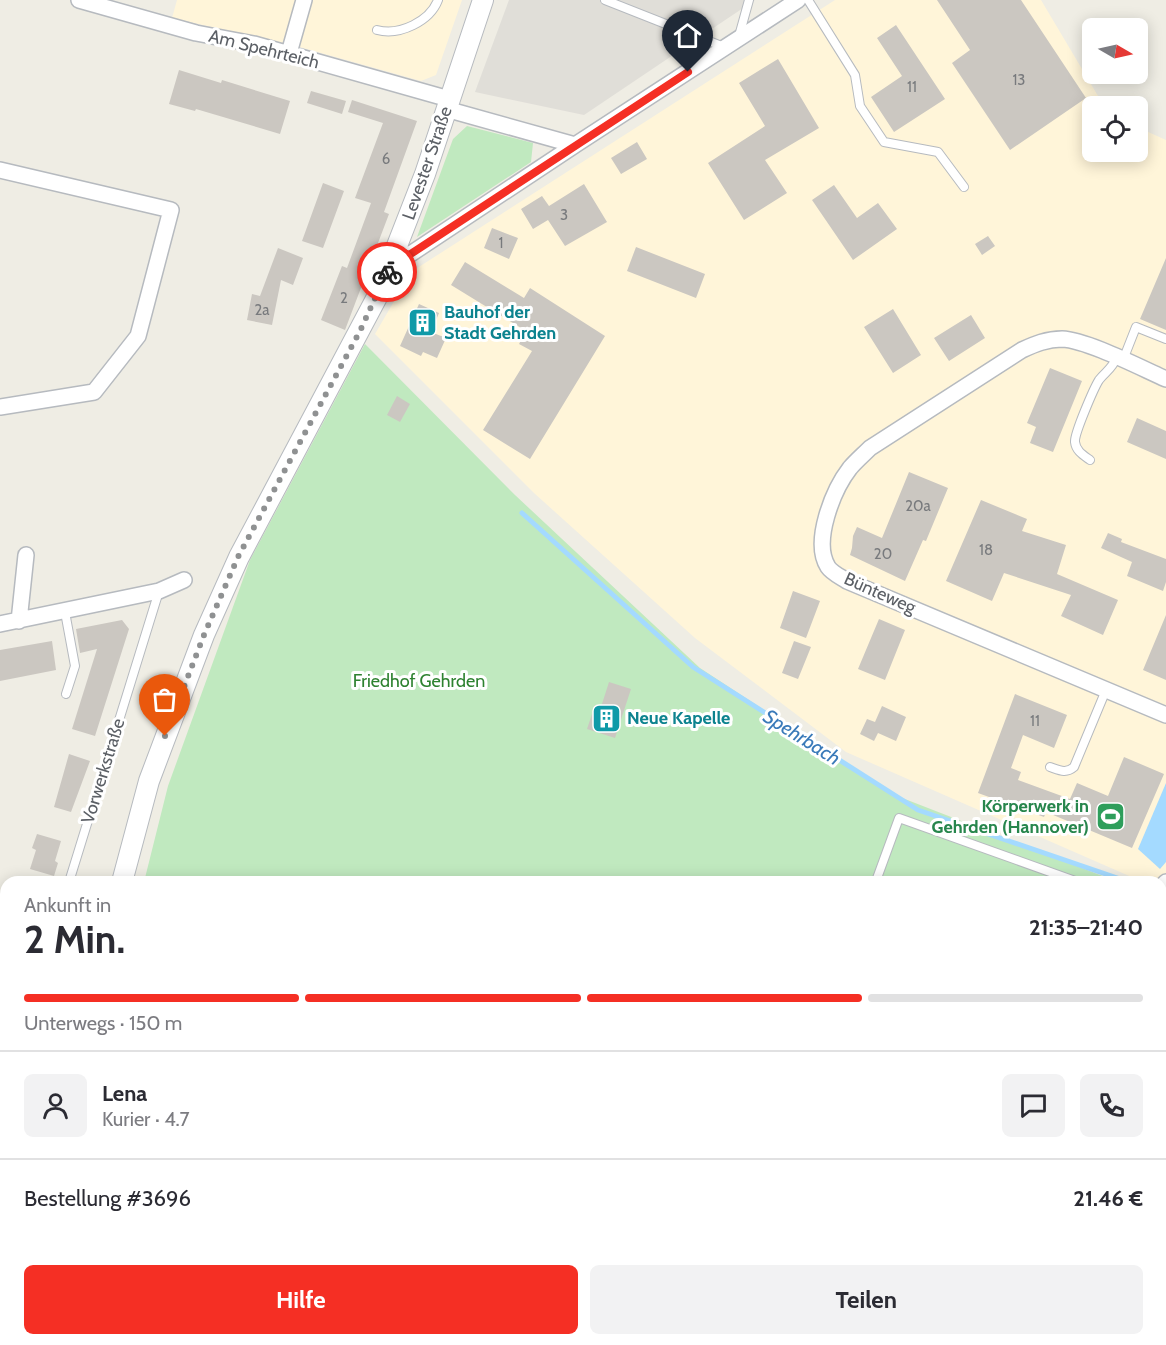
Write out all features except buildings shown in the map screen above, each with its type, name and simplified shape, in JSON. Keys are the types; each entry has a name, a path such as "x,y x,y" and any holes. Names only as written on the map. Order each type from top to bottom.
{"street":[{"name":"Am Spehrteich","path":"79,0 196,33 289,53 575,144"},
{"path":"289,53 304,0"},
{"name":"Levester Straße","path":"124,876 149,781 208,626 238,557 377,297 425,174 483,0"},
{"path":"396,250 409,255 575,144 798,0"},
{"path":"0,170 171,210 138,336 94,392 0,407"},
{"name":"Bünteweg","path":"1166,379 1084,344 1064,339 1043,341 1022,350 870,448 849,470 834,498 822,532 821,553 829,569 847,581 1166,716"},
{"path":"19,621 26,555"},
{"path":"0,624 159,591 184,580"}],"lane":[{"path":"377,30 384,32 406,29 434,10 438,0"},
{"path":"605,0 731,43 749,0"},
{"path":"808,0 855,75 860,106 884,142 938,152 964,187"},
{"path":"1090,460 1078,451 1074,440 1100,380 1120,359 1136,327 1166,339"},
{"name":"Vorwerkstraße","path":"71,876 159,591"},
{"path":"65,612 75,666 66,694"},
{"path":"1050,767 1063,772 1074,767 1106,690"},
{"path":"878,876 899,818 1061,876"}],"shaded area":[{"path":"177,0 462,0 436,75 421,81 296,46 172,18"},
{"path":"509,0 755,0 584,115 475,92"},
{"path":"835,0 1041,0 1082,69 1082,84 1091,84 1098,96 1082,96 1082,162 1148,162 1148,132 1166,140 1166,874 1164,876 1129,876 846,752 695,638 534,493 375,334 411,272"}],"green space":[{"path":"467,126 533,143 531,162 417,237 453,139"},
{"name":"Friedhof Gehrden","path":"365,344 515,495 700,668 892,794 1103,876 146,876 168,786 250,560"}],"water":[{"path":"1166,783 1166,862 1160,869 1138,849"}],"waterway":[{"name":"Spehrbach","path":"522,513 693,667 918,810 1111,876"}],"way so far":[{"path":"165,736 204,635 238,557 360,331 387,272"}],"place":[{"name":"Bauhof der Stadt Gehrden","path":"423,322"},
{"name":"Neue Kapelle","path":"606,718"},
{"name":"Körperwerk in Gehrden (Hannover)","path":"1110,816"}],"route":[{"path":"387,272 396,250 409,255 688,72"}]}
